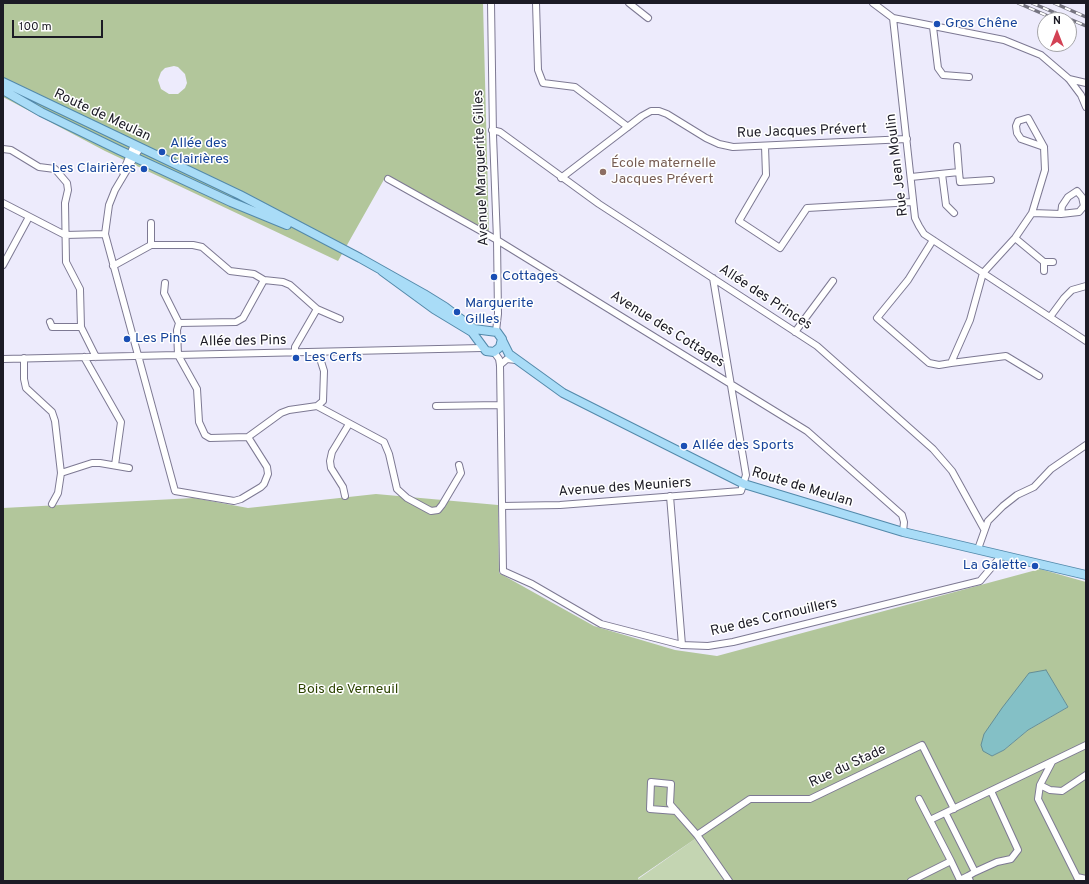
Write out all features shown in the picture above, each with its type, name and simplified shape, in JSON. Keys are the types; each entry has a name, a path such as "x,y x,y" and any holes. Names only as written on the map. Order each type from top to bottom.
{"main road":[{"name":"Route de Meulan","path":"3,82 240,195 382,271 445,307 475,330 487,331"},
{"name":"Route de Meulan","path":"3,90 46,115 132,156 238,205 319,238"},
{"name":"Route de Meulan","path":"382,271 434,309 472,332 481,346"},
{"path":"487,331 496,331 502,338 502,345 495,351 488,352 481,346 482,336 487,331"},
{"name":"Route de Meulan","path":"502,338 505,348 509,354 532,370 580,398 744,482 903,530 1086,570"},
{"name":"Route de Meulan","path":"495,351 509,354"},
{"name":"Route de Meulan","path":"978,547 1002,555 1086,575"}],"street":[{"name":"Avenue Marguerite Gilles","path":"491,3 492,130 497,240 498,314 496,331"},
{"path":"536,3 538,70 543,83 575,86 628,126"},
{"path":"629,3 648,18"},
{"path":"872,3 893,18 1004,40 1022,46 1041,55 1084,92 1086,107"},
{"name":"Rue Jean Moulin","path":"893,18 913,202 915,218 919,226 924,234 1086,341"},
{"path":"933,27 938,68 943,75 969,78"},
{"path":"1069,79 1086,83"},
{"name":"Rue Jacques Prévert","path":"561,178 628,126 646,114 659,111 719,144 733,147 907,139"},
{"path":"951,363 970,320 983,273 1015,238 1032,213 1045,170 1044,147 1028,118 1018,120 1016,126 1017,133 1021,139 1044,147"},
{"name":"Allée des Princes","path":"492,130 500,132 561,178 817,346 933,449 952,471 984,528"},
{"path":"765,146 766,174 739,221 780,248 807,208 913,202"},
{"path":"957,146 960,182 991,180"},
{"path":"137,147 109,205 104,234 175,491 234,501 241,499 261,487 264,484 268,474 267,468 248,437"},
{"path":"3,149 11,150 39,167 55,169 63,177 68,190 64,203 66,262 80,289 81,327 96,357"},
{"path":"911,177 959,172"},
{"path":"942,174 946,205 954,213"},
{"name":"Avenue des Cottages","path":"388,179 497,240 808,431 902,515 904,518 903,530"},
{"path":"3,204 65,235 104,234"},
{"path":"1032,213 1061,214"},
{"path":"3,265 30,217"},
{"path":"151,223 151,245"},
{"path":"1015,238 1044,262 1053,262"},
{"path":"933,240 908,280 877,318 929,363 939,365 1006,356 1039,376"},
{"path":"113,266 151,245 193,245 202,247 230,271 254,274 264,280 283,282 290,285 317,309 340,319"},
{"path":"1044,262 1044,271"},
{"path":"713,278 746,475 744,482"},
{"path":"179,323 236,322 243,318 264,280"},
{"path":"795,332 833,281"},
{"path":"165,283 164,293 179,323 177,330 178,355 197,389 199,422 205,435 210,438 248,437 289,410 317,406 323,402 325,383 324,372 318,352"},
{"path":"1050,317 1072,290 1086,286"},
{"path":"295,353 295,347 317,309"},
{"path":"50,322 52,327 81,327"},
{"name":"Allée des Pins","path":"3,359 261,354 481,346"},
{"path":"495,351 500,365 502,506"},
{"path":"84,357 121,422 115,465"},
{"path":"24,358 24,379 26,388 52,412 55,421 61,473 58,493 52,504"},
{"path":"500,365 507,359 517,360"},
{"path":"436,406 500,405"},
{"path":"317,406 384,442 389,454 398,489 407,498 431,511 438,510 442,505 461,473 460,464"},
{"path":"345,496 343,487 334,474 330,461 332,452 348,424"},
{"path":"978,547 984,528 1003,506 1017,495 1034,487 1050,469 1086,445"},
{"path":"61,473 92,463 129,468"},
{"name":"Avenue des Meuniers","path":"502,506 560,505 741,491 744,482"},
{"path":"670,496 682,646"},
{"name":"Rue des Cornouillers","path":"502,506 503,571 532,584 601,624 682,646 708,646 732,642 980,581 1002,555"},
{"name":"Rue du Stade","path":"698,835 750,799 810,798 922,745 954,809"},
{"path":"930,820 946,814 1086,745"},
{"path":"1053,761 1040,785 1038,799 1078,879 1086,879"},
{"path":"1040,785 1050,790 1062,791 1086,775"},
{"path":"676,811 650,809 651,782 671,784 670,804 698,835 729,881"},
{"path":"919,799 960,880 969,878 975,872 997,862 1011,859 1018,850 991,791"},
{"path":"946,814 975,872"},
{"path":"911,881 950,862"}],"shaded area":[{"path":"1046,670 1068,707 1028,730 1004,750 992,756 983,751 981,745 984,734 1029,673"},
{"path":"695,839 725,881 639,881 638,879"}],"green space":[{"path":"3,3 483,3 489,234 386,176 338,261 105,151 3,97","holes":["174,66 178,67 185,74 187,83 185,88 178,94 169,94 161,89 158,80 161,72 165,68"]},
{"name":"Bois de Verneuil","path":"376,494 498,505 499,573 594,626 675,650 717,656 1040,569 1086,582 1086,881 725,881 695,839 638,878 639,881 3,881 3,508 194,498 248,508","holes":["1045,670 1068,707 1028,730 1004,750 992,756"]}],"railway":[{"path":"1018,3 1039,12"},
{"path":"1032,3 1086,26"},
{"path":"1054,3 1086,17"}],"place":[{"name":"Gros Chêne","path":"937,24"},
{"name":"Allée des Clairières","path":"162,152"},
{"name":"Les Clairières","path":"144,169"},
{"name":"École maternelle Jacques Prévert","path":"603,172"},
{"name":"Cottages","path":"494,277"},
{"name":"Marguerite Gilles","path":"457,312"},
{"name":"Les Pins","path":"127,339"},
{"name":"Les Cerfs","path":"296,358"},
{"name":"Allée des Sports","path":"684,446"},
{"name":"La Galette","path":"1035,566"}]}
